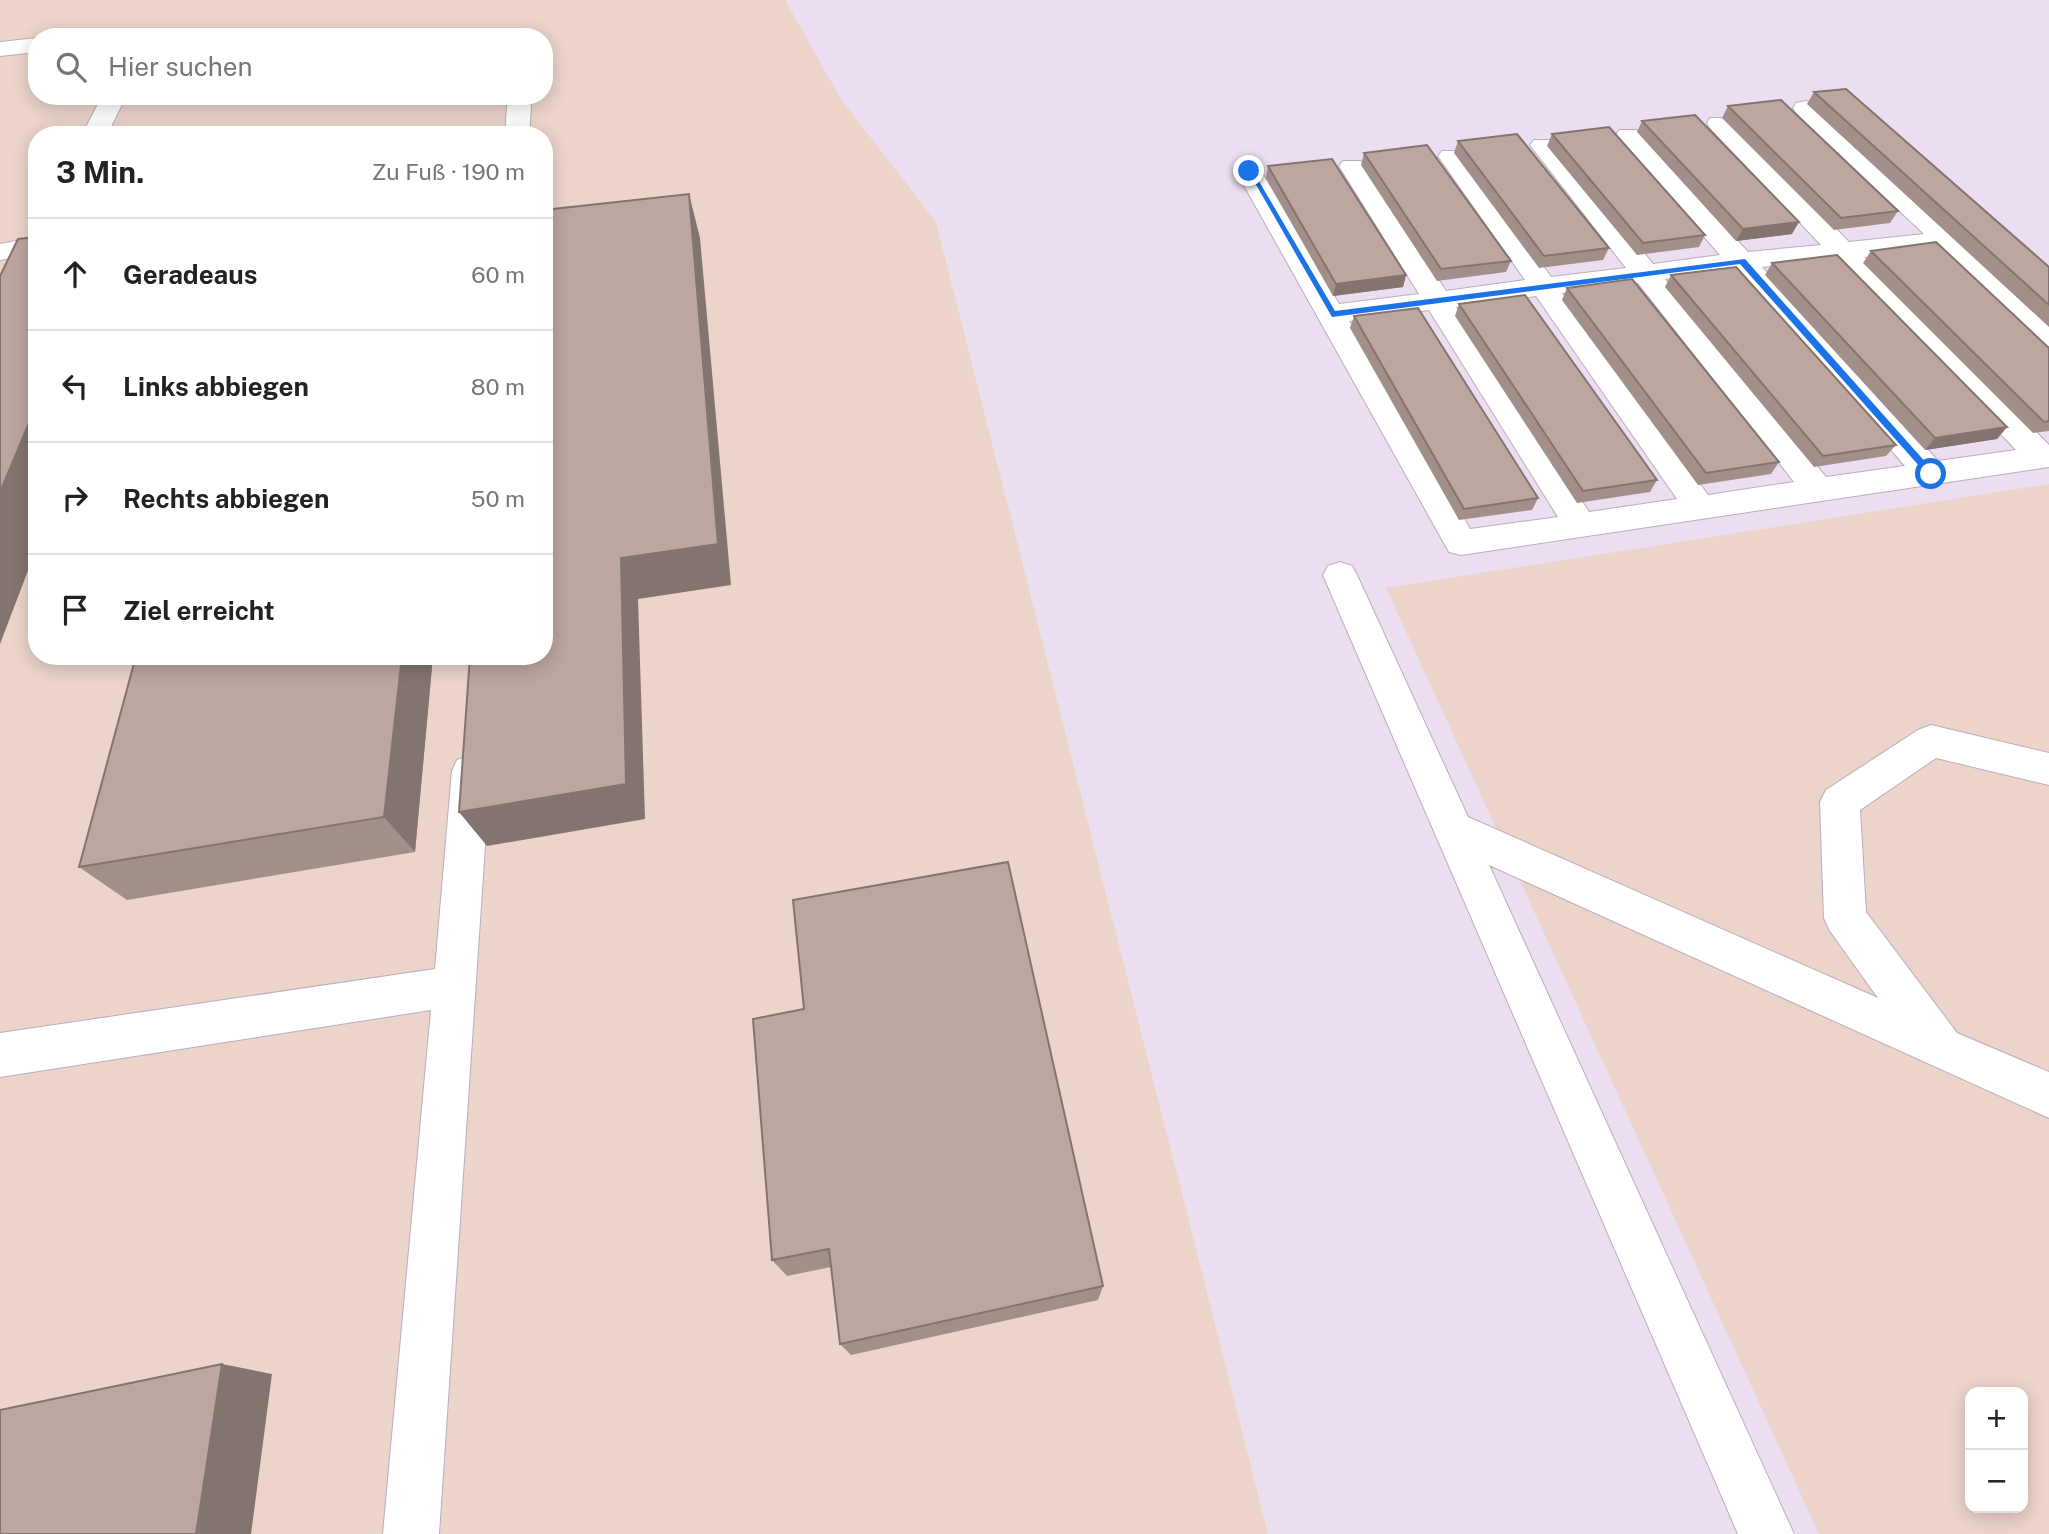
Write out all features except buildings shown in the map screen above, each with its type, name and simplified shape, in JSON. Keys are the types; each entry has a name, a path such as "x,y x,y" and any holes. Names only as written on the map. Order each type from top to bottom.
{"lane":[{"path":"0,50 28,46"},
{"path":"99,126 109,105"},
{"path":"518,126 519,106"},
{"path":"1805,108 2049,337"},
{"path":"1719,123 2045,456"},
{"path":"1628,135 1931,474"},
{"path":"1543,145 1818,490"},
{"path":"1451,156 1700,508"},
{"path":"1352,166 1581,526"},
{"path":"1249,171 1461,543 2045,456"},
{"path":"1332,314 1742,261 1947,240"},
{"path":"0,252 28,247"},
{"path":"1340,575 1766,1534"},
{"path":"411,1534 473,738"},
{"path":"1941,1048 1845,918 1840,802 1931,741 2049,769"},
{"path":"1452,829 2049,1095"},
{"path":"0,1055 455,986"}],"shaded area":[{"path":"0,0 785,0 841,99 936,222 1268,1534 0,1534"},
{"path":"2049,484 2049,1534 1819,1534 1386,588"}],"route":[{"path":"1249,171 1332,314 1742,261 1931,474"}]}
